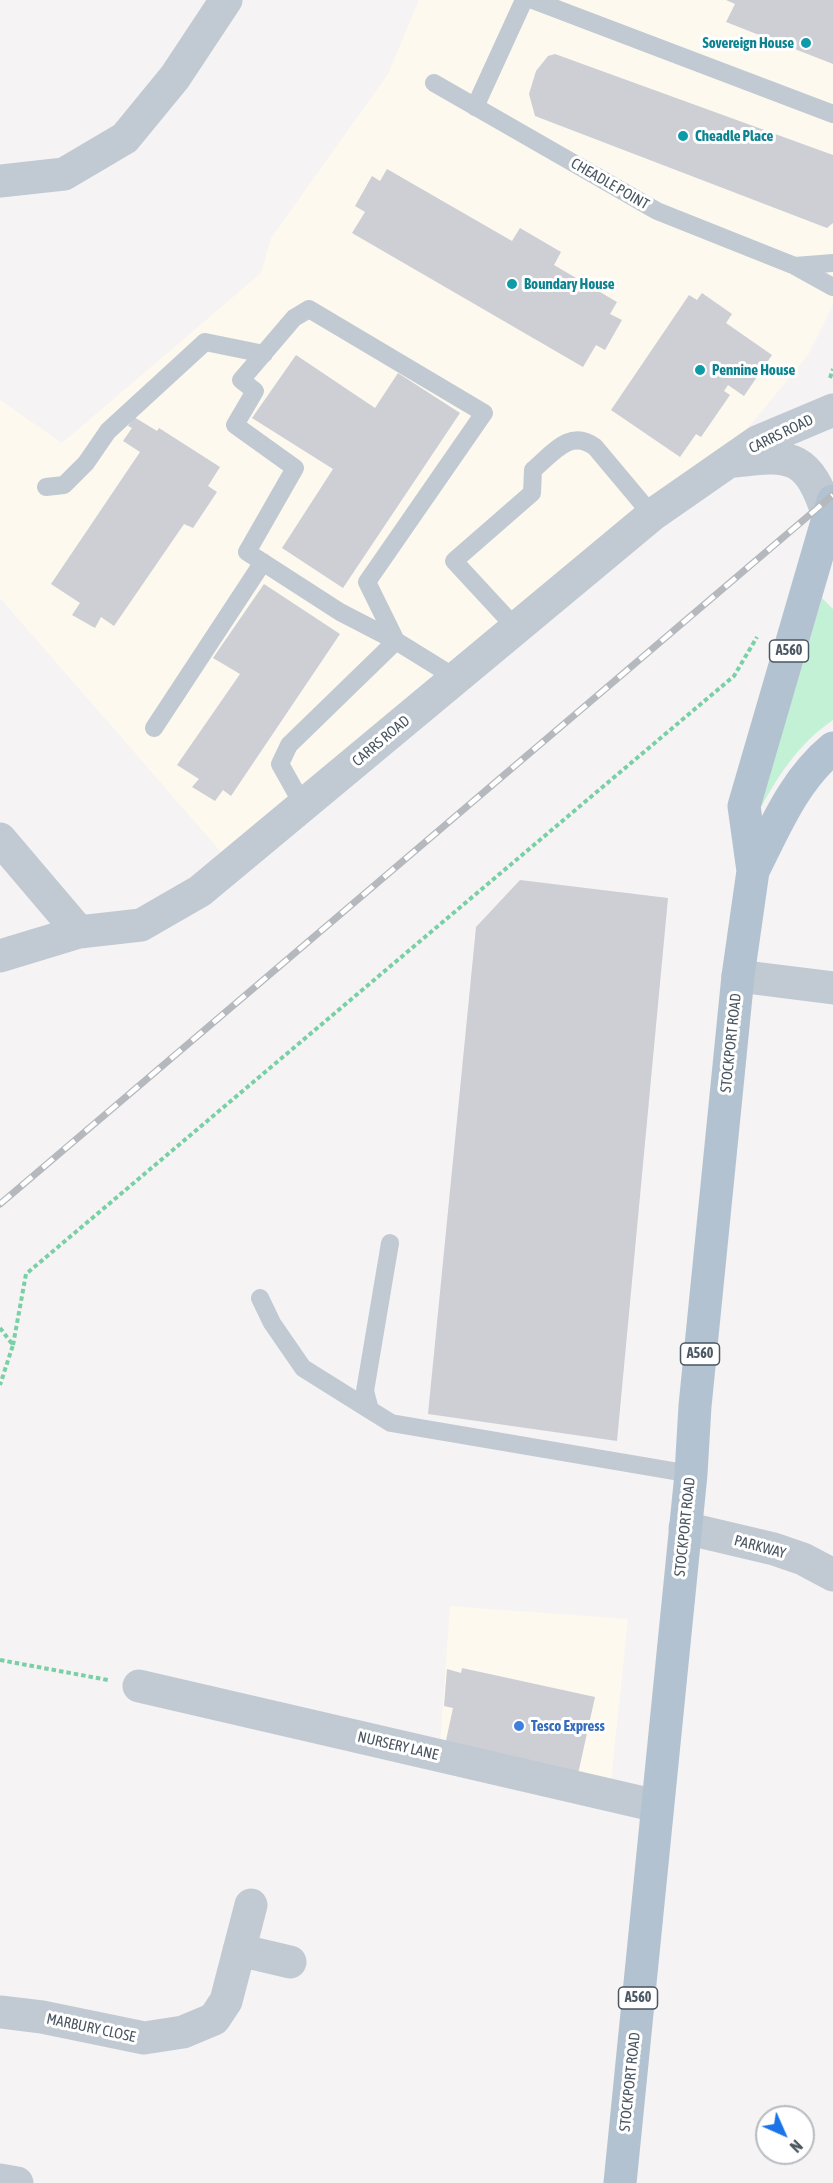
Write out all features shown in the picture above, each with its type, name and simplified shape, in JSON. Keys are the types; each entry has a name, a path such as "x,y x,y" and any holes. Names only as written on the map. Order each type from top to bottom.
{"main road":[{"name":"STOCKPORT ROAD","path":"620,2183 738,976 753,871 744,806 829,530"},
{"name":"STOCKPORT ROAD","path":"753,871 793,792 807,773 833,748"}],"street":[{"path":"0,181 64,174 125,138 175,77 226,0"},
{"name":"CARRS ROAD","path":"0,957 79,933 141,925 200,891 652,514 757,442 833,410"},
{"name":"CARRS ROAD","path":"731,462 767,456 794,462 813,478 821,493 829,530"},
{"path":"0,839 79,933"},
{"path":"738,976 833,988"},
{"name":"PARKWAY","path":"685,1528 803,1559 833,1575"},
{"name":"NURSERY LANE","path":"139,1686 657,1806"},
{"name":"MARBURY CLOSE","path":"0,2012 42,2017 144,2038 183,2032 214,2019 226,2001 251,1905"},
{"path":"239,1950 290,1962"},
{"path":"0,2180 17,2183"}],"lane":[{"path":"475,107 524,0"},
{"path":"533,0 833,114"},
{"name":"CHEADLE POINT","path":"434,83 657,212 795,266 833,287"},
{"name":"CHEADLE POINT","path":"795,266 833,263"},
{"path":"396,641 367,582 484,413 309,309 294,318 241,380 255,391 235,425 295,468 247,552 340,612 396,641 456,678"},
{"path":"46,487 64,484 86,463 108,431 205,342 264,354"},
{"path":"516,628 453,561 532,493 533,470 574,439 586,441 595,447 652,514"},
{"path":"154,728 263,562"},
{"path":"303,806 280,764 289,745 396,641"},
{"path":"370,1410 365,1391 390,1243"},
{"path":"260,1298 272,1323 303,1368 391,1423 691,1474"}],"path":[{"path":"0,1385 13,1345 26,1274 734,676 763,628"},
{"path":"0,1328 13,1345"},
{"path":"0,1660 139,1686"}],"shaded area":[{"path":"419,0 833,0 833,305 808,355 700,486 242,876 0,598 0,400 62,443 261,273 271,238 388,74"},
{"path":"450,1606 628,1619 611,1781 440,1745"}],"green space":[{"path":"822,598 833,609 833,720 799,750 758,813"}],"building":[{"name":"Sovereign House","path":"726,0 833,0 833,64 726,22 735,4"},
{"name":"Cheadle Place","path":"555,54 833,155 833,223 827,228 535,116 529,94 536,71 548,56"},
{"name":"Boundary House","path":"387,169 512,241 520,228 561,252 554,265 617,302 610,314 622,320 605,350 596,345 583,367 352,233 365,212 355,206 372,176 380,181"},
{"name":"Pennine House","path":"702,293 732,314 726,323 772,355 744,396 728,385 724,391 730,395 701,437 696,434 680,457 611,410 689,295 697,300"},
{"path":"296,355 375,408 398,373 460,413 343,588 282,548 333,469 252,418"},
{"path":"134,417 157,431 159,428 220,467 208,486 217,492 193,528 184,524 114,626 101,617 95,628 72,615 80,603 51,584 140,452 123,441 132,428 128,426"},
{"path":"264,584 340,634 231,796 223,790 215,801 192,787 199,779 177,765 240,674 213,658"},
{"path":"520,880 668,898 617,1441 428,1414 476,927"},
{"name":"Tesco Express","path":"462,1668 595,1697 578,1774 445,1745 453,1708 444,1706 447,1669 461,1673"}],"railway":[{"path":"0,1204 833,495"}],"place":[{"name":"Sovereign House","path":"806,43"},
{"name":"Cheadle Place","path":"683,136"},
{"name":"Boundary House","path":"512,284"},
{"name":"Pennine House","path":"700,370"},
{"name":"Tesco Express","path":"519,1726"}]}
